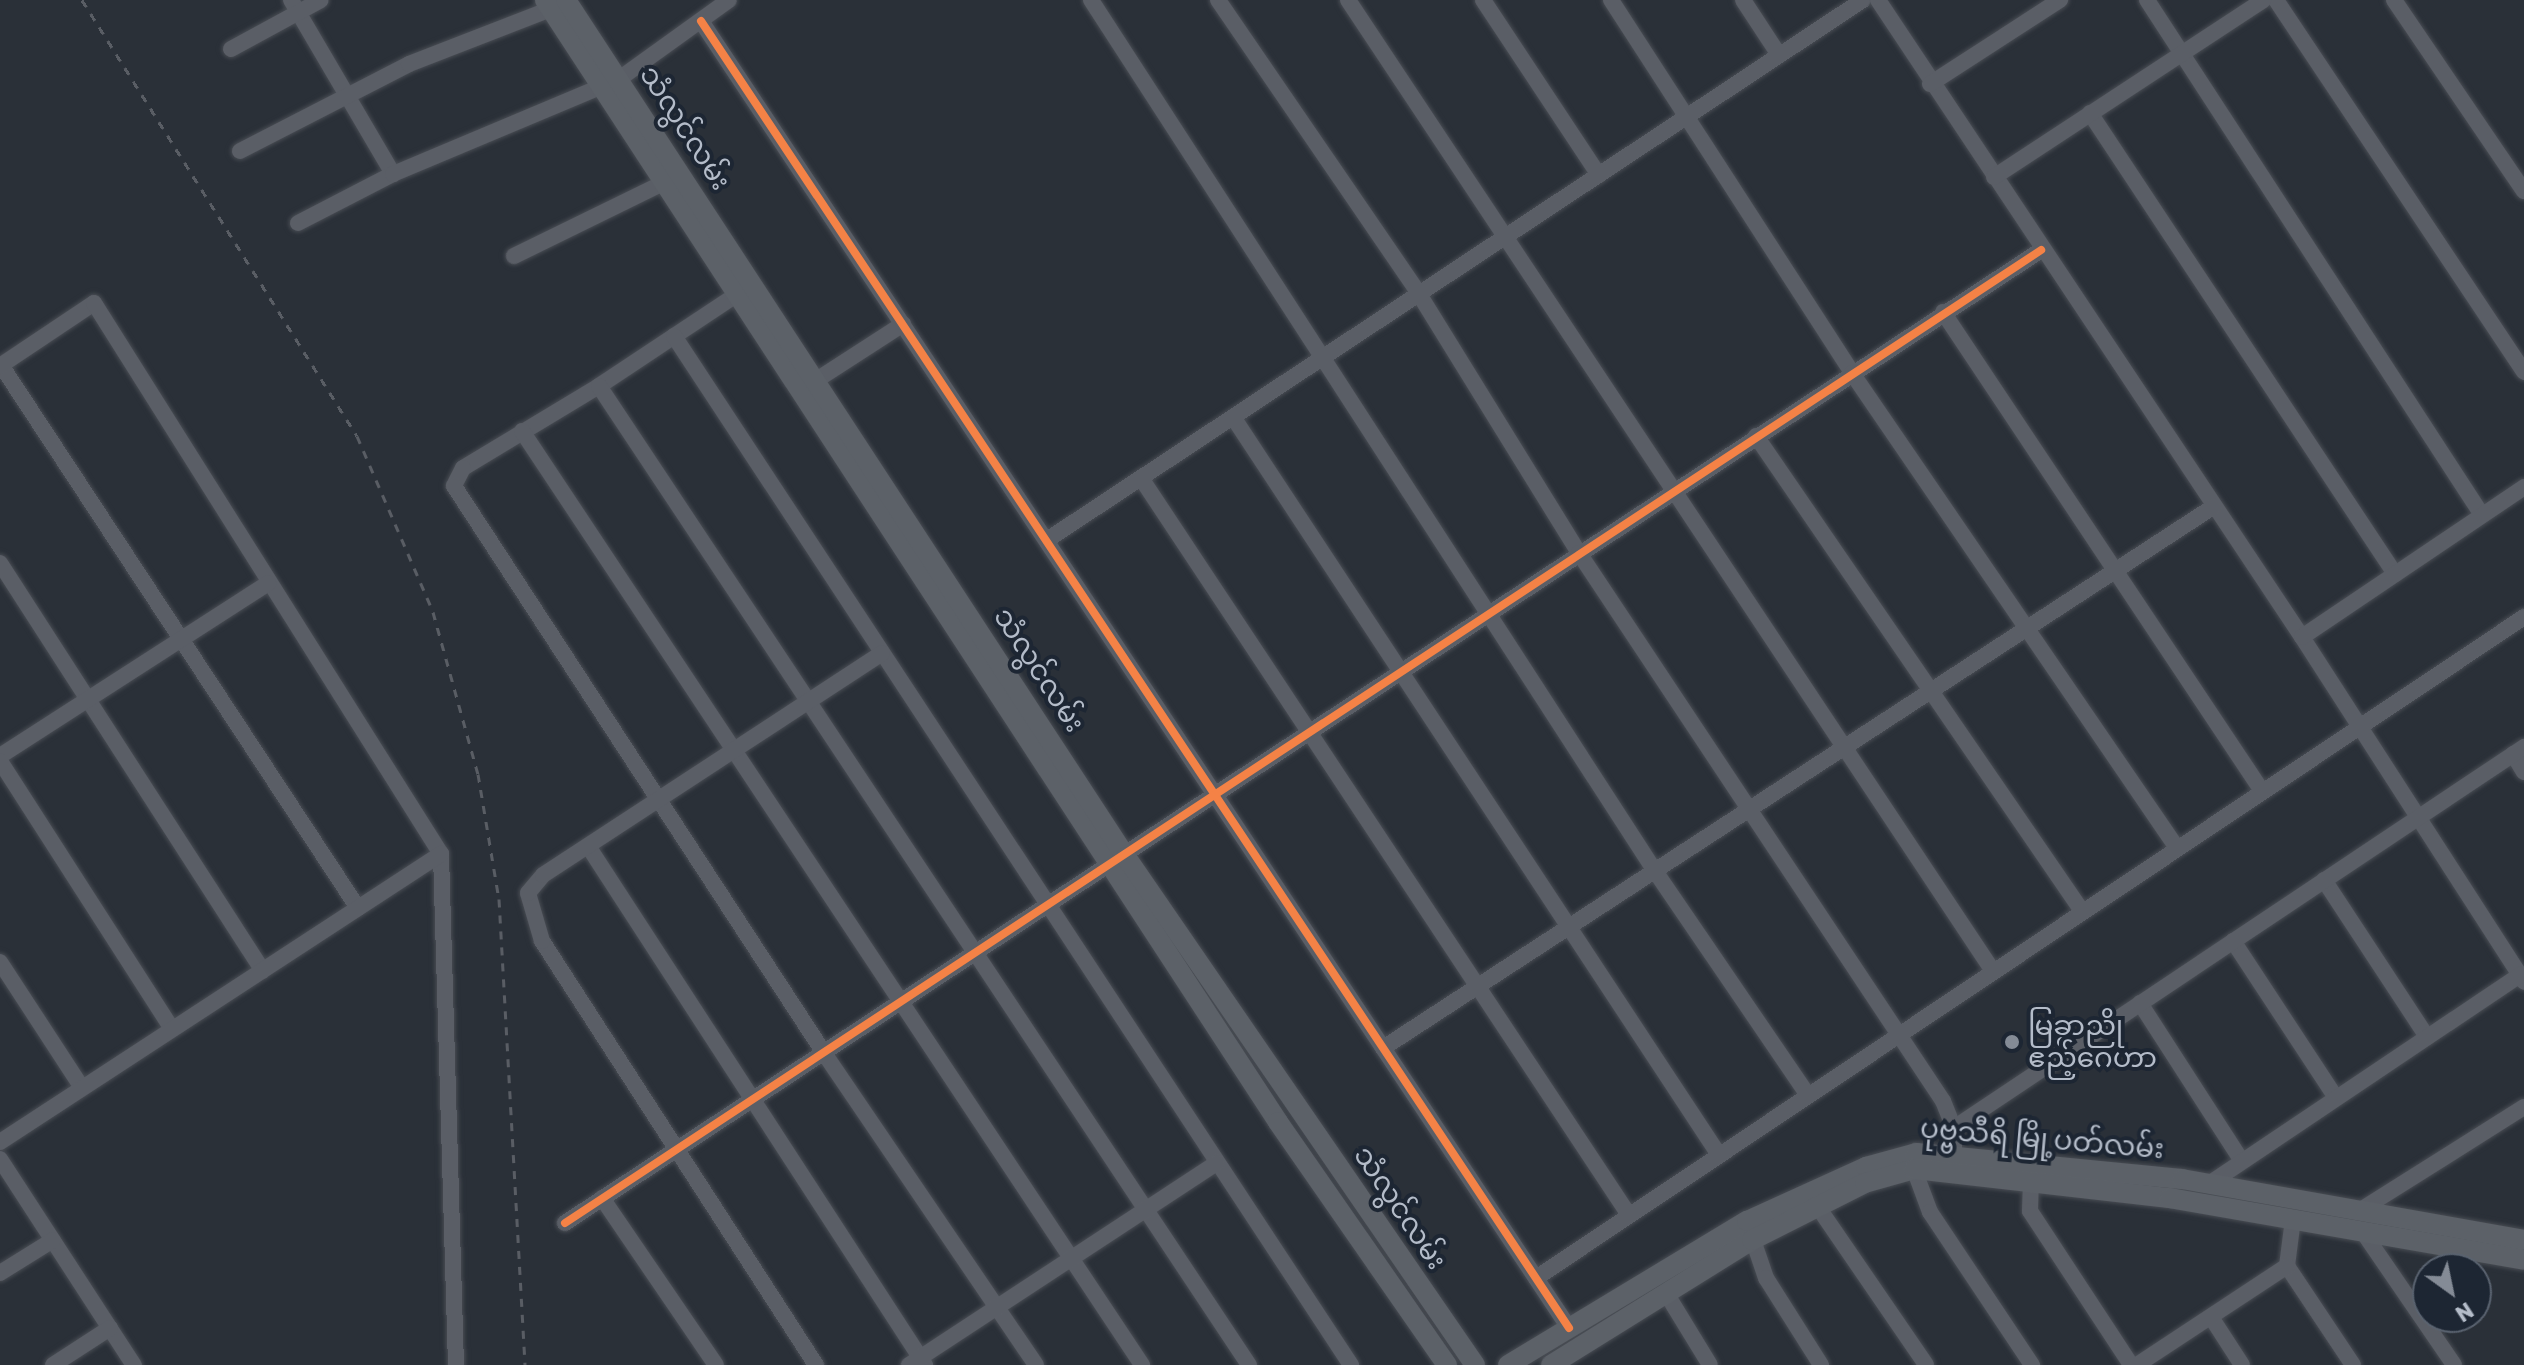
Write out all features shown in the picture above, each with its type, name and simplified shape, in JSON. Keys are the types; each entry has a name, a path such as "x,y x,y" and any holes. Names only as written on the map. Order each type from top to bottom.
{"main road":[{"name":"သံလွင်လမ်း","path":"554,3 610,82 1447,1365"},
{"name":"သံလွင်လမ်း","path":"610,82 665,182 815,381 1118,862 1475,1365"},
{"name":"ပုဗ္ဗသီရိ မြို့ပတ်လမ်း","path":"1508,1365 1569,1328 1866,1167 1916,1153 1954,1155 2181,1189 2293,1219 2524,1260"},
{"name":"ပုဗ္ဗသီရိ မြို့ပတ်လမ်း","path":"1551,1365 1666,1293 1750,1230 1818,1207 1865,1183 1914,1169 2031,1181 2181,1189 2209,1184 2524,1240"}],"street":[{"path":"231,49 295,7 321,0"},
{"path":"1091,0 1492,611 1655,871 1808,1095"},
{"path":"1218,0 1419,294 1579,553 1900,1034 1954,1128 1954,1155"},
{"path":"1348,0 1677,489 1993,971"},
{"path":"1483,0 1599,175"},
{"path":"1611,0 1852,373 2177,848"},
{"path":"1743,0 1779,55"},
{"path":"1047,540 1863,0"},
{"path":"1878,0 1930,84 2302,637 2522,978 2427,1037 2209,1184"},
{"path":"1930,84 2060,0"},
{"path":"2147,0 2482,515"},
{"path":"1994,177 2263,0"},
{"path":"2276,0 2524,372"},
{"path":"2394,0 2524,191"},
{"path":"298,223 393,174 610,82 701,21 722,2"},
{"path":"240,151 349,92 554,3"},
{"path":"295,7 349,92 393,174"},
{"path":"701,21 1569,1328"},
{"path":"2090,113 2395,574"},
{"path":"514,256 665,182"},
{"path":"565,1223 1118,862 1579,553 2041,250"},
{"path":"745,289 599,386 463,468 454,486 824,1053 1036,1365"},
{"path":"358,908 177,639 1,366 94,303 441,854 456,1365"},
{"path":"1943,312 2118,570 2262,791"},
{"path":"815,381 903,324"},
{"path":"674,336 1351,1365"},
{"path":"599,386 1249,1365"},
{"path":"1233,417 1719,1155"},
{"path":"522,431 904,1001 1142,1365"},
{"path":"1756,436 2082,911"},
{"path":"1141,478 1308,733 1480,985 1629,1215"},
{"path":"2302,637 2524,487"},
{"path":"1383,1048 2213,507"},
{"path":"0,563 263,971"},
{"path":"172,1029 0,759 177,639 268,583"},
{"path":"1536,1278 2524,617"},
{"path":"816,1365 675,1151 534,922 528,893 533,884 657,799 807,698 882,653"},
{"path":"1954,1128 2518,751 2524,772"},
{"path":"588,846 918,1363 995,1304 1217,1163"},
{"path":"0,1142 441,854"},
{"path":"2324,880 2427,1037"},
{"path":"2233,941 2336,1098"},
{"path":"0,962 82,1088"},
{"path":"2140,1003 2242,1161"},
{"path":"2359,1211 2524,1107"},
{"path":"0,1159 134,1365"},
{"path":"1914,1169 1930,1212 2032,1365"},
{"path":"2031,1181 2030,1211 2134,1365 2287,1266"},
{"path":"602,1198 716,1365"},
{"path":"1818,1207 1926,1365"},
{"path":"2293,1219 2287,1266 2353,1365"},
{"path":"1750,1230 1766,1278 1821,1365"},
{"path":"2363,1232 2454,1365"},
{"path":"0,1273 53,1240"},
{"path":"1666,1293 1710,1365"},
{"path":"2211,1317 2242,1365"},
{"path":"53,1365 110,1328"}],"railway":[{"path":"82,0 357,436 433,612 478,774 499,899 525,1365"}],"cycle path":[{"path":"701,21 1569,1328"},
{"path":"565,1223 2041,250"}],"place":[{"name":"မြခွာညို ဧည့်ဂေဟာ","path":"2012,1042"}]}
